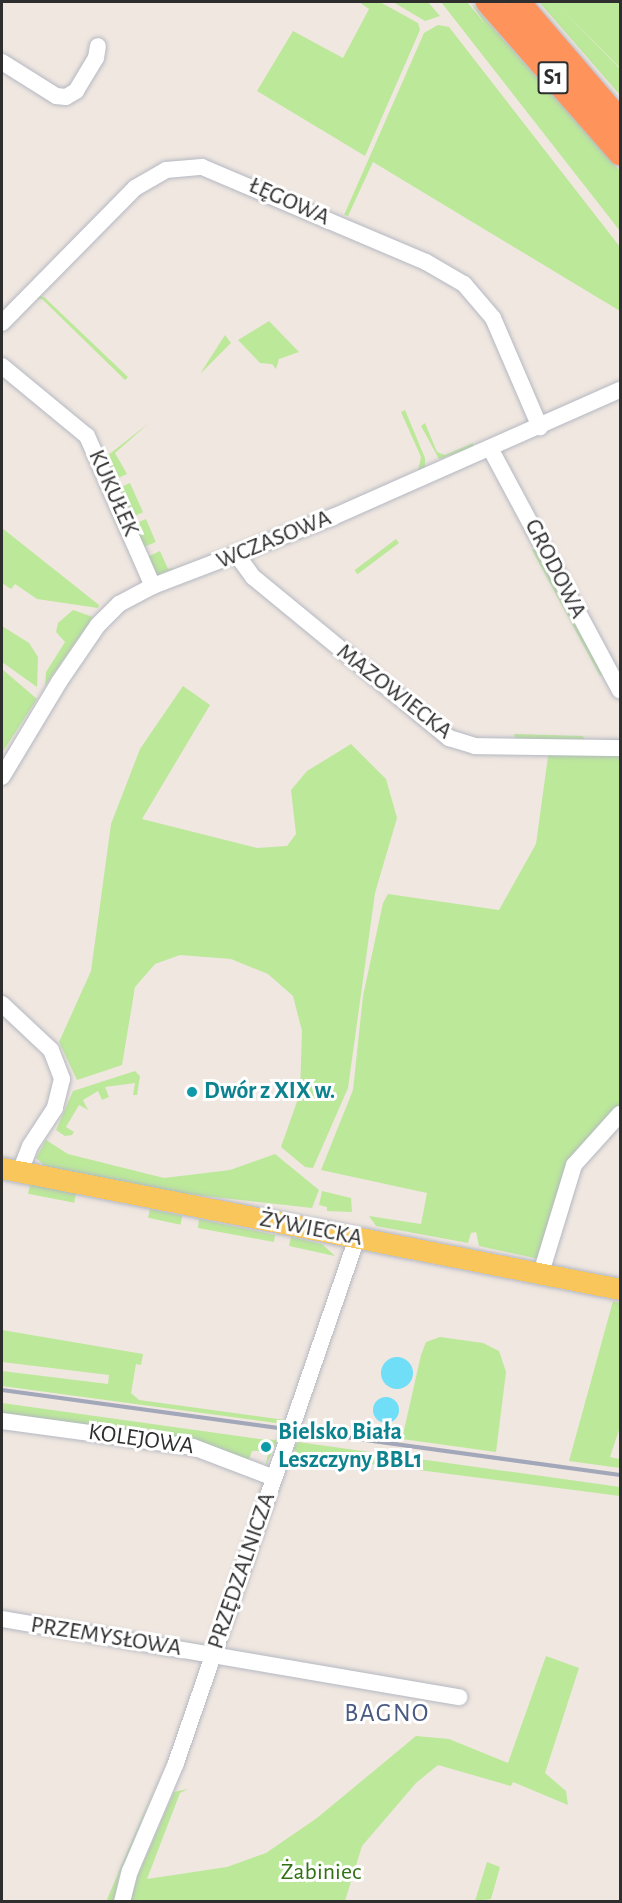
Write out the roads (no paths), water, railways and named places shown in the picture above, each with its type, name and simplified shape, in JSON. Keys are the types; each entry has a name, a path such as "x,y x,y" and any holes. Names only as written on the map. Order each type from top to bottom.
{"highway":[{"name":"S1","path":"489,2 621,153"},
{"name":"S1","path":"518,2 621,122"}],"main road":[{"name":"ŻYWIECKA","path":"11,1170 621,1289"}],"street":[{"path":"2,62 56,96 66,97 76,91 96,58 98,46"},
{"name":"ŁĘGOWA","path":"2,323 135,188 166,170 202,167 426,262 464,284 493,318 540,427"},
{"name":"KUKUŁEK","path":"2,366 78,427 91,442 153,586"},
{"name":"WCZASOWA","path":"2,777 25,733 98,625 119,604 153,586 237,555 540,427 621,390"},
{"name":"GRODOWA","path":"490,448 621,690"},
{"name":"MAZOWIECKA","path":"237,555 253,577 449,738 475,746 621,748"},
{"path":"2,1004 51,1050 62,1079 55,1108 11,1170"},
{"path":"541,1273 574,1165 621,1114"},
{"name":"PRZĘDZALNICZA","path":"122,1902 214,1654 357,1238"},
{"name":"KOLEJOWA","path":"2,1421 193,1447 274,1478"},
{"name":"PRZEMYSŁOWA","path":"2,1619 459,1697"}],"water":[{"path":"397,1357 408,1362 413,1373 408,1384 397,1389 386,1384 381,1373 386,1362"},
{"path":"386,1397 395,1401 399,1410 395,1419 386,1423 377,1419 373,1410 377,1401"}],"railway":[{"path":"2,1390 620,1475"}],"place":[{"name":"Dwór z XIX w.","path":"192,1092"},
{"name":"Bielsko Biała Leszczyny BBL1","path":"266,1447"}],"district":[{"name":"BAGNO","path":"387,1714"}],"park label":[{"name":"Żabiniec","path":"321,1873"}]}
